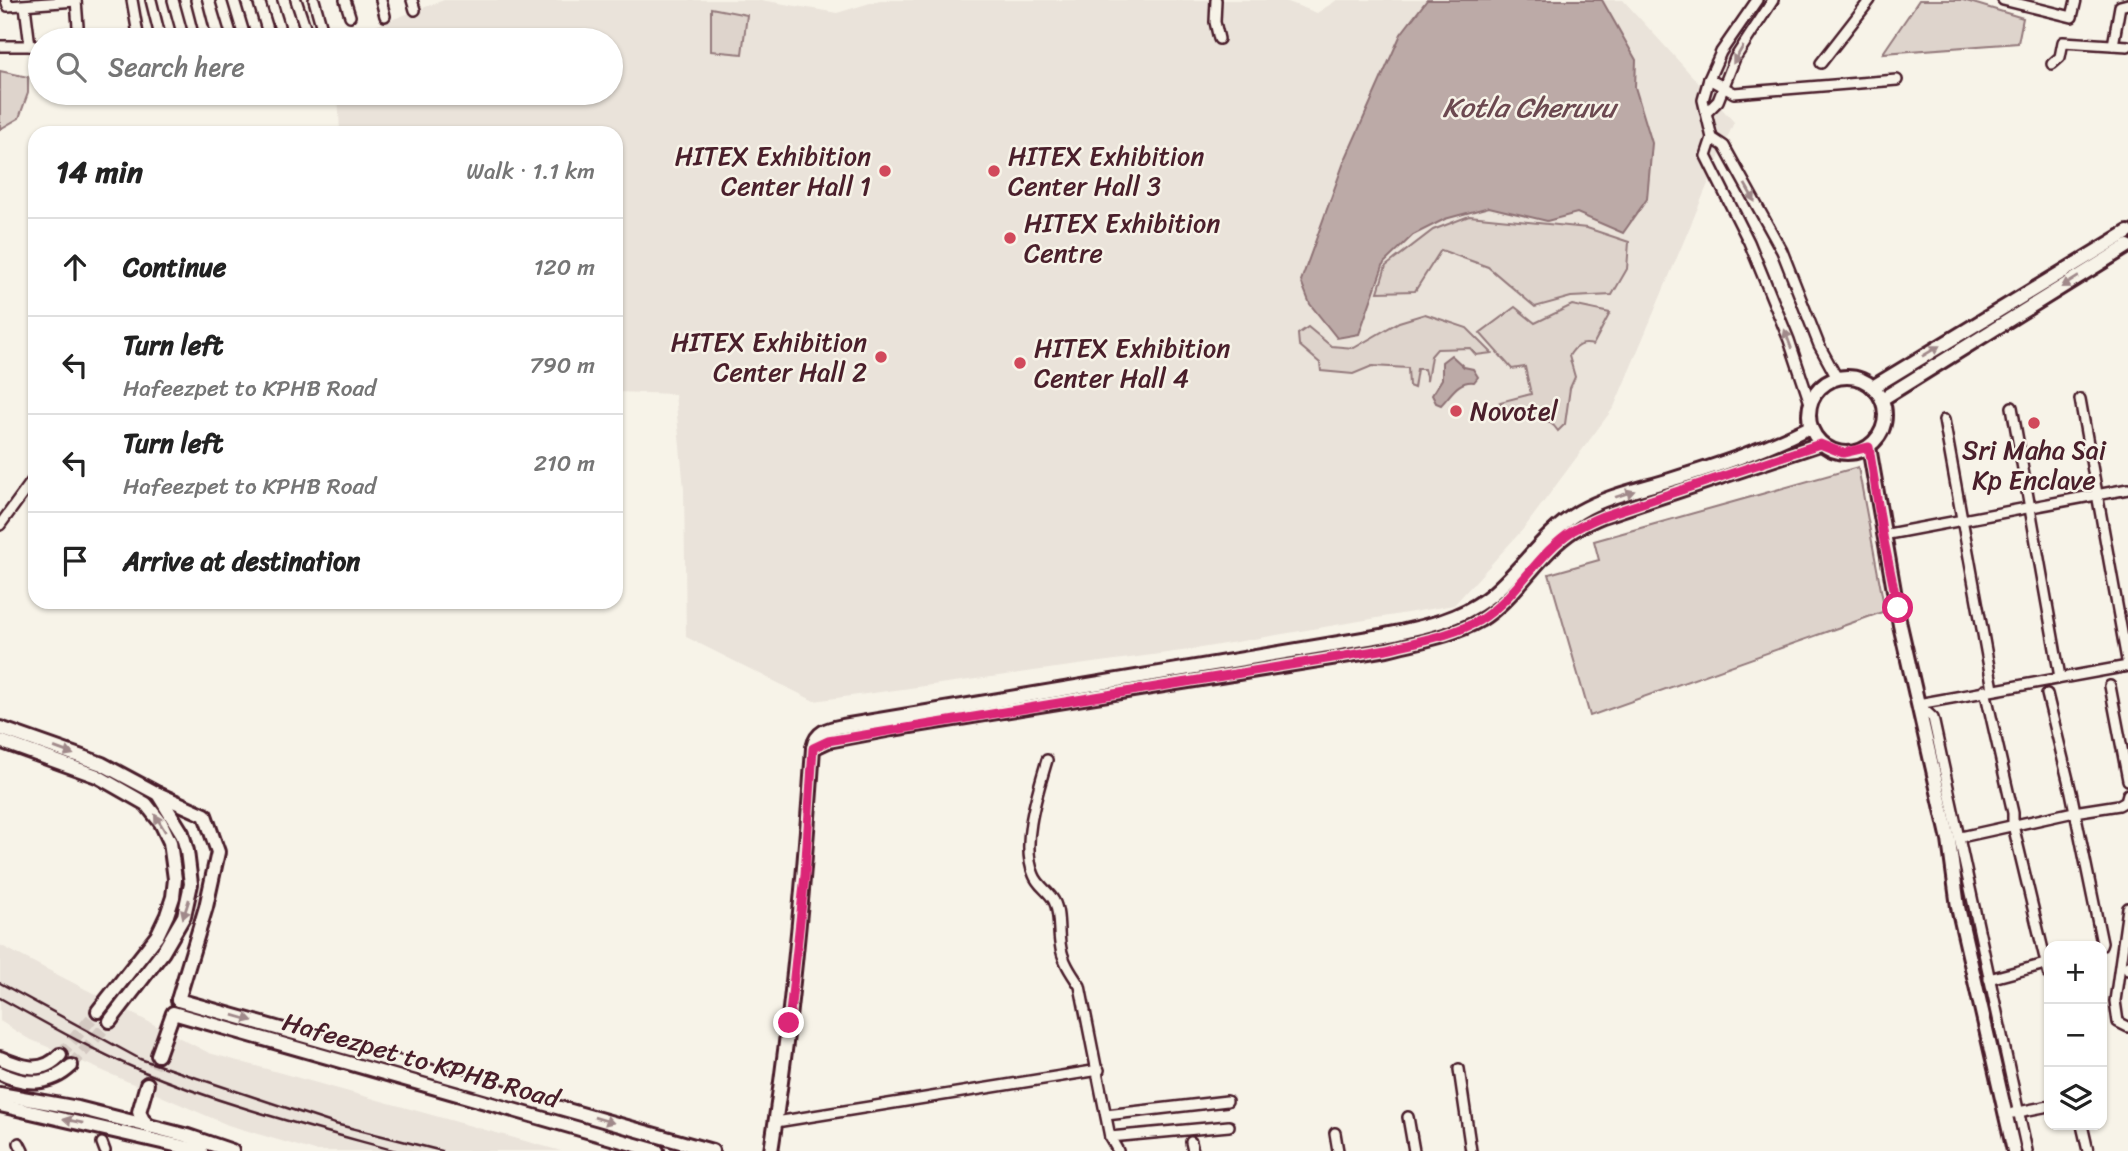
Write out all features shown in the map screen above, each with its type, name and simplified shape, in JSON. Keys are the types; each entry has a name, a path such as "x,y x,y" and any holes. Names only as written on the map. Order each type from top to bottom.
{"main road":[{"path":"1873,387 2128,232"},
{"path":"1882,399 2128,246"},
{"path":"1837,378 1862,380 1873,387 1882,399 1885,420 1877,440 1869,447 1843,453 1820,444 1810,427 1810,403 1816,392 1825,383 1837,378"},
{"path":"771,1151 805,875 813,748 819,734 843,726 1381,636 1440,623 1487,598 1553,530 1581,511 1621,495 1744,457 1810,427"},
{"path":"813,748 828,741 879,731 1387,649 1442,635 1471,624 1497,607 1555,546 1585,524 1820,444"},
{"path":"1869,447 1883,536 1949,840 1958,907 2012,1113 2014,1151"},
{"path":"0,728 102,764 205,815 218,852 206,906 178,1000 712,1151"},
{"path":"0,741 97,776 146,804 161,823 170,842 175,879 167,915 158,936 98,1011"},
{"path":"110,1021 163,952 181,923 189,902 191,884 185,842 174,817 158,794"},
{"path":"1970,957 1984,953"},
{"name":"Hafeezpet to KPHB Road","path":"158,1055 173,1013 657,1151"},
{"path":"0,1058 31,1069 52,1064 60,1055"},
{"path":"0,1073 15,1080 31,1082 56,1077 71,1066"},
{"path":"147,1084 139,1112 150,1127"},
{"path":"0,1094 78,1108 128,1123 188,1136 232,1151"},
{"path":"0,1105 201,1151"}],"street":[{"path":"132,0 137,28"},
{"path":"151,0 158,28"},
{"path":"173,0 181,28"},
{"path":"196,0 203,28"},
{"path":"222,0 230,28"},
{"path":"246,0 254,28"},
{"path":"271,0 279,26"},
{"path":"296,0 305,28"},
{"path":"314,0 322,28"},
{"path":"345,0 351,16"},
{"path":"381,0 385,16"},
{"path":"412,0 415,10"},
{"path":"1216,0 1219,39"},
{"path":"1757,0 1721,52 1709,79 1703,100 1712,138 1706,156 1749,242 1790,340 1810,403"},
{"path":"1707,113 1717,101 1735,58 1773,0"},
{"path":"1821,63 1870,0"},
{"path":"2003,0 2072,18 2076,0"},
{"path":"5,5 25,6 76,1 78,28"},
{"path":"2113,45 2120,6 2128,4"},
{"path":"25,6 28,30"},
{"path":"2052,64 2060,57 2063,42 2128,46"},
{"path":"0,46 28,46"},
{"path":"1709,79 1734,93 1897,80"},
{"path":"1712,138 1724,146 1782,251 1819,345 1837,378"},
{"path":"1918,704 2128,666 2080,399"},
{"path":"2012,407 2060,677"},
{"path":"1944,420 2013,825 2044,948"},
{"path":"0,525 28,487"},
{"path":"1883,536 2128,489"},
{"path":"2110,686 2128,780"},
{"path":"2047,694 2102,941"},
{"path":"1918,704 1933,718 1961,837 2012,1113 2027,1151"},
{"path":"1048,760 1034,806 1030,832 1031,868 1034,877 1054,900 1060,946 1067,968 1080,986 1111,1143 1118,1151"},
{"path":"1961,837 2119,805 2126,801 2128,794"},
{"path":"2128,908 2115,1001 2118,1022 2128,1027"},
{"path":"1989,979 2044,965"},
{"path":"1459,1069 1471,1151"},
{"path":"776,1122 1098,1070"},
{"path":"1106,1115 1227,1101"},
{"path":"2012,1113 2044,1107"},
{"path":"1408,1118 1414,1151"},
{"path":"1111,1143 1229,1126"},
{"path":"2083,1130 2088,1151"},
{"path":"1335,1133 1338,1151"}],"shaded area":[{"path":"444,0 761,0 837,13 880,0 1283,0 1317,13 1337,0 1623,0 1734,122 1614,407 1525,527 1454,605 1189,650 814,701 686,637 684,489 675,394 623,392 623,126 340,126 339,105 623,105 623,28 370,28"},
{"path":"1919,0 1963,0 2023,18 2018,43 1883,53"},
{"path":"711,8 747,15 742,54 711,51"},
{"path":"0,71 28,77 28,93 19,118 0,129"},
{"path":"1469,216 1587,228 1629,242 1627,269 1612,295 1571,297 1535,307 1488,267 1441,250 1415,291 1378,292 1386,266 1433,230"},
{"path":"1572,305 1610,313 1593,345 1579,346 1569,356 1575,377 1570,388 1565,424 1558,431 1542,419 1508,413 1500,402 1531,394 1525,367 1512,369 1480,333 1515,307 1535,323"},
{"path":"1425,314 1467,328 1492,353 1476,355 1470,348 1437,349 1431,356 1427,381 1424,369 1417,369 1414,388 1409,386 1408,368 1372,366 1353,374 1321,371 1320,363 1299,345 1298,334 1308,327 1331,346 1354,348 1399,322"},
{"path":"1858,467 1885,611 1590,716 1549,574 1599,560 1594,541"},
{"path":"0,945 209,1053 561,1151 315,1151 228,1125 27,1038 0,1021"}],"water":[{"name":"Kotla Cheruvu","path":"1427,0 1602,0 1636,60 1635,87 1652,143 1647,199 1623,233 1577,213 1547,221 1489,207 1445,219 1413,235 1384,263 1359,334 1337,338 1310,304 1301,281 1344,162 1401,34"},
{"path":"1451,355 1464,367 1473,369 1478,377 1474,382 1459,386 1441,405 1436,403 1432,395 1442,379 1442,362"}],"tunnel":[{"path":"60,1055 98,1011"},
{"path":"71,1066 110,1021"},
{"path":"147,1084 158,1055"}],"railway":[{"path":"0,983 140,1059 335,1124 442,1151"},
{"path":"0,998 102,1053 169,1082 265,1114 396,1151"}],"place":[{"name":"HITEX Exhibition Center Hall 1","path":"885,171"},
{"name":"HITEX Exhibition Center Hall 3","path":"994,171"},
{"name":"HITEX Exhibition Centre","path":"1010,238"},
{"name":"HITEX Exhibition Center Hall 2","path":"881,357"},
{"name":"HITEX Exhibition Center Hall 4","path":"1020,363"},
{"name":"Novotel","path":"1456,411"},
{"name":"Sri Maha Sai Kp Enclave","path":"2034,423"}],"route":[{"path":"789,1023 805,875 813,748 828,741 1387,649 1442,635 1462,629 1497,607 1555,546 1585,524 1820,444 1843,453 1869,447 1898,608"}]}
